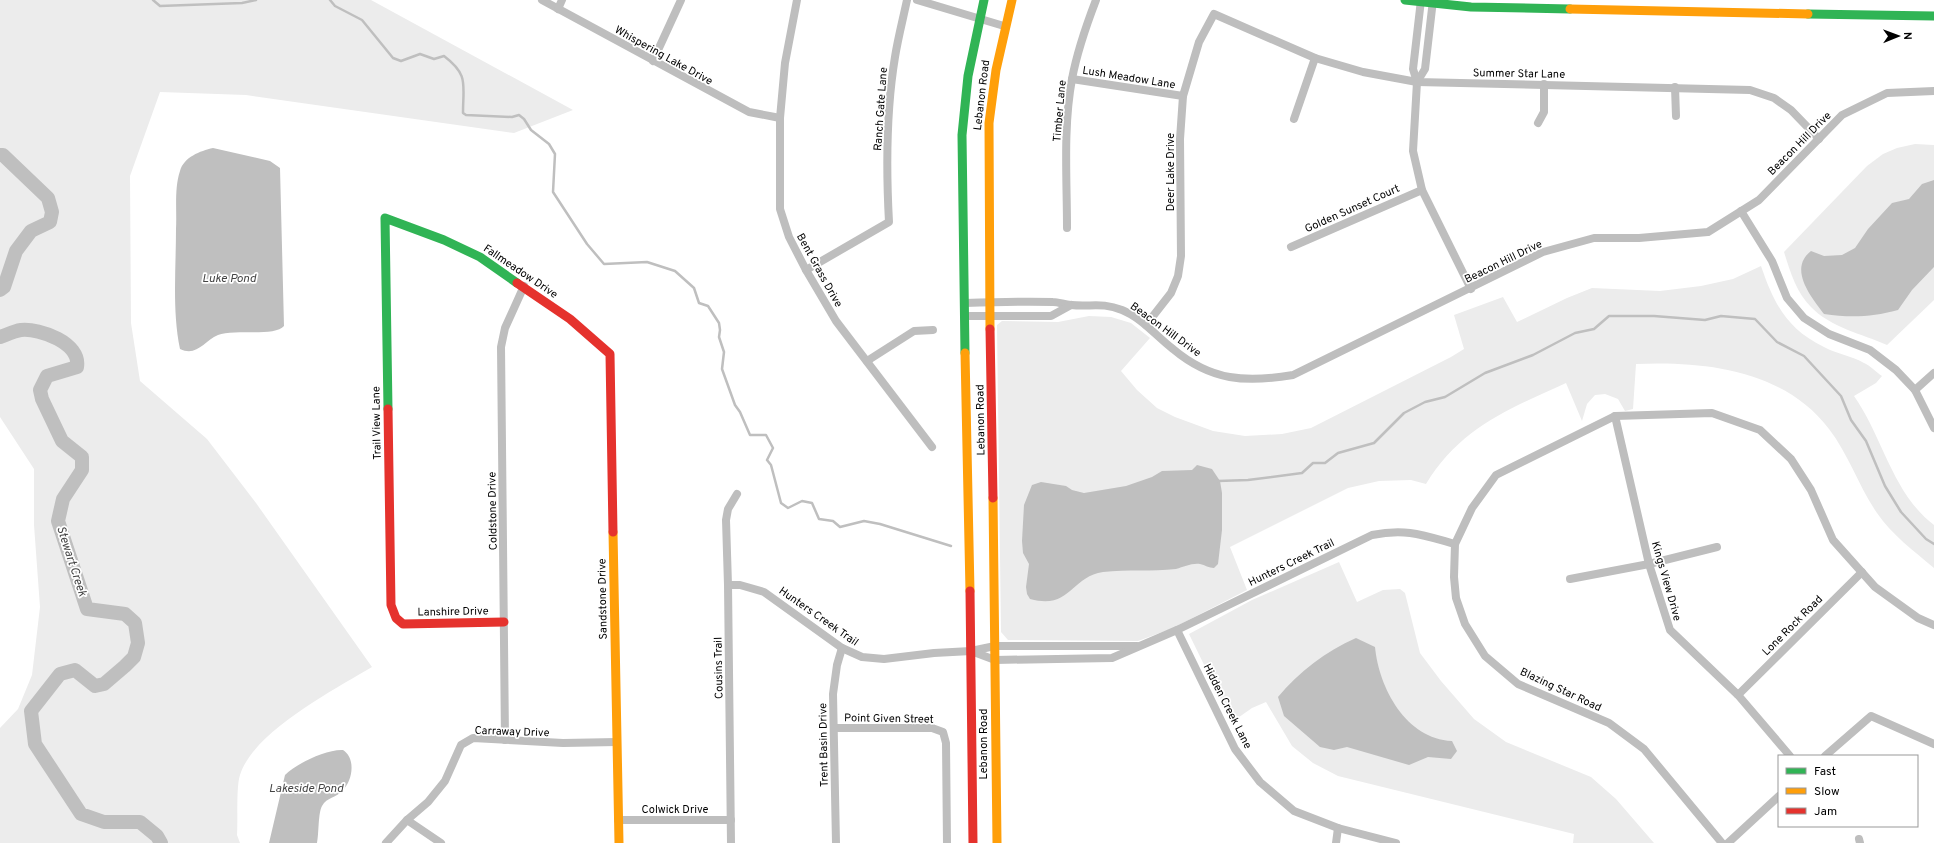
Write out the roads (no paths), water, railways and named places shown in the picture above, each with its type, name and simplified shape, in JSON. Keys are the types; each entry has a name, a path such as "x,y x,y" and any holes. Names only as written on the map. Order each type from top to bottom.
{"main road":[{"name":"Lebanon Road","path":"973,843 962,124 969,68 984,0"},
{"name":"Lebanon Road","path":"997,843 988,134 992,90 1004,26 1012,0"},
{"path":"1405,0 1498,8 1934,16"},
{"name":"Fallmeadow Drive","path":"385,218 444,240 480,257 524,286 570,320 610,354"},
{"name":"Trail View Lane","path":"385,218 391,605 394,612 403,624"},
{"name":"Sandstone Drive","path":"610,354 619,843"},
{"name":"Lanshire Drive","path":"403,624 504,622"}],"street":[{"name":"Whispering Lake Drive","path":"542,0 749,112 780,118"},
{"path":"558,9 562,0"},
{"path":"653,61 681,0"},
{"name":"Bent Grass Drive","path":"797,0 785,63 780,118 780,209 789,237 806,270 836,321 932,447"},
{"name":"Ranch Gate Lane","path":"806,270 889,222 887,182 888,120 895,57 908,0"},
{"path":"917,0 1004,26"},
{"name":"Timber Lane","path":"1067,228 1066,134 1072,79 1084,30 1096,0"},
{"path":"1421,1 1413,69 1417,82 1413,151 1422,190 1470,289"},
{"path":"1417,82 1425,69 1433,2"},
{"name":"Summer Star Lane","path":"1214,14 1315,58 1363,72 1417,82 1676,87 1750,90 1774,98 1791,110 1818,139"},
{"name":"Deer Lake Drive","path":"1146,325 1171,293 1178,276 1181,256 1180,139 1183,96 1199,42 1214,14"},
{"path":"1294,119 1315,58"},
{"name":"Lush Meadow Lane","path":"1072,79 1183,96"},
{"path":"1538,123 1544,112 1544,84"},
{"path":"1676,87 1676,116"},
{"name":"Beacon Hill Drive","path":"965,303 1055,302 1071,305 1101,304 1123,310 1146,325 1173,350 1205,370 1225,377 1251,379 1275,378 1293,375 1543,252 1594,238 1639,238 1708,232 1759,200 1842,115 1887,93 1934,91"},
{"name":"Golden Sunset Court","path":"1292,247 1422,190"},
{"path":"1741,211 1766,250 1787,298 1804,318 1829,334 1870,350 1896,370 1915,390 1934,428"},
{"name":"Coldstone Drive","path":"505,740 501,347 505,328 524,286"},
{"name":"Beacon Hill Drive","path":"965,316 1051,316 1071,305"},
{"path":"867,361 914,331 933,330"},
{"path":"1915,390 1934,373"},
{"path":"1615,416 1712,413 1760,430 1791,459 1811,490 1833,540 1875,587 1918,618 1934,625"},
{"name":"Blazing Star Road","path":"1615,416 1496,476 1472,508 1455,544 1454,577 1456,598 1465,624 1485,656 1518,684 1609,723 1644,749 1722,843"},
{"name":"Kings View Drive","path":"1615,416 1649,564 1670,630 1738,694 1789,755"},
{"name":"Cousins Trail","path":"731,843 726,514 737,494"},
{"name":"Hunters Creek Trail","path":"971,652 995,660 1112,658 1177,630 1372,535 1390,531 1415,533 1455,544"},
{"path":"1570,579 1649,564 1717,547"},
{"name":"Lone Rock Road","path":"1738,694 1862,572"},
{"name":"Hunters Creek Trail","path":"728,585 740,585 764,592 842,648 853,654 873,659 934,653 971,652 995,646 1142,646"},
{"name":"Hidden Creek Lane","path":"1177,630 1235,749 1260,782 1294,811 1338,828 1396,843"},
{"name":"Trent Basin Drive","path":"836,843 834,728 835,678 842,648"},
{"path":"1825,755 1871,716 1934,744"},
{"name":"Point Given Street","path":"834,728 932,728 943,732 946,737 947,843"},
{"name":"Carraway Drive","path":"386,843 407,820 428,802 445,781 462,745 473,738 563,743 617,742"},
{"path":"1728,843 1778,797"},
{"path":"407,820 441,843"},
{"name":"Colwick Drive","path":"618,820 731,820"},
{"path":"1336,843 1338,828"}],"water":[{"name":"Luke Pond","path":"213,148 270,161 280,168 284,326 272,331 225,333 218,335 196,350 186,351 180,349 176,319 175,289 177,185 180,171 185,162 193,155"},
{"path":"1934,180 1934,267 1912,290 1898,310 1861,316 1824,314 1813,300 1804,283 1802,266 1804,258 1811,251 1824,256 1842,255 1855,248 1868,229 1892,203 1909,199 1922,184"},
{"path":"1197,465 1212,469 1220,481 1222,493 1222,530 1218,564 1214,568 1197,564 1167,570 1103,572 1092,575 1083,580 1070,592 1054,600 1044,601 1030,599 1027,594 1026,587 1029,564 1023,553 1022,541 1024,505 1032,485 1041,482 1066,486 1072,490 1084,493 1126,486 1152,477 1162,471 1192,470"},
{"path":"1356,638 1375,647 1382,679 1398,709 1408,721 1421,731 1436,738 1452,741 1457,751 1451,759 1428,757 1409,765 1347,747 1334,750 1320,747 1284,716 1278,697 1286,688 1314,663 1334,649"},
{"name":"Lakeside Pond","path":"343,750 350,758 352,770 351,776 346,787 337,795 326,801 322,806 317,843 269,843 285,775 296,766 312,758 328,752"}],"waterway":[{"path":"153,0 160,6 242,3 256,0"},
{"path":"330,0 335,6 362,20 393,58 401,61 420,54 434,59 444,56 458,69 461,75 464,87 463,113 466,115 512,117 519,115 524,119 531,130 549,144 555,154 553,192 587,244 604,264 647,262 675,271 694,288 699,303 708,306 719,323 719,337 724,352 722,369 735,405 740,412 750,435 766,435 773,448 767,460 771,465 781,503 788,508 802,501 812,503 819,519 833,521 840,527 864,521 880,524 951,546"},
{"name":"Stewart Creek","path":"0,155 3,155 48,198 52,212 50,222 31,231 16,251 4,287 0,290"},
{"path":"1218,481 1248,480 1302,473 1313,463 1325,463 1338,453 1374,443 1404,413 1425,402 1445,397 1485,373 1533,355 1575,333 1594,329 1609,316 1654,316 1705,320 1721,316 1755,319 1777,342 1804,356 1841,396 1851,420 1866,441 1885,486 1901,512 1926,539 1934,544"},
{"name":"Stewart Creek","path":"0,337 21,330 48,334 66,344 77,358 77,367 47,376 40,390 42,399 62,441 82,457 82,470 63,499 58,521 87,609 125,614 135,623 138,643 134,657 104,684 95,686 75,670 60,674 31,711 35,744 81,814 104,822 140,822 157,836 161,843"}]}
